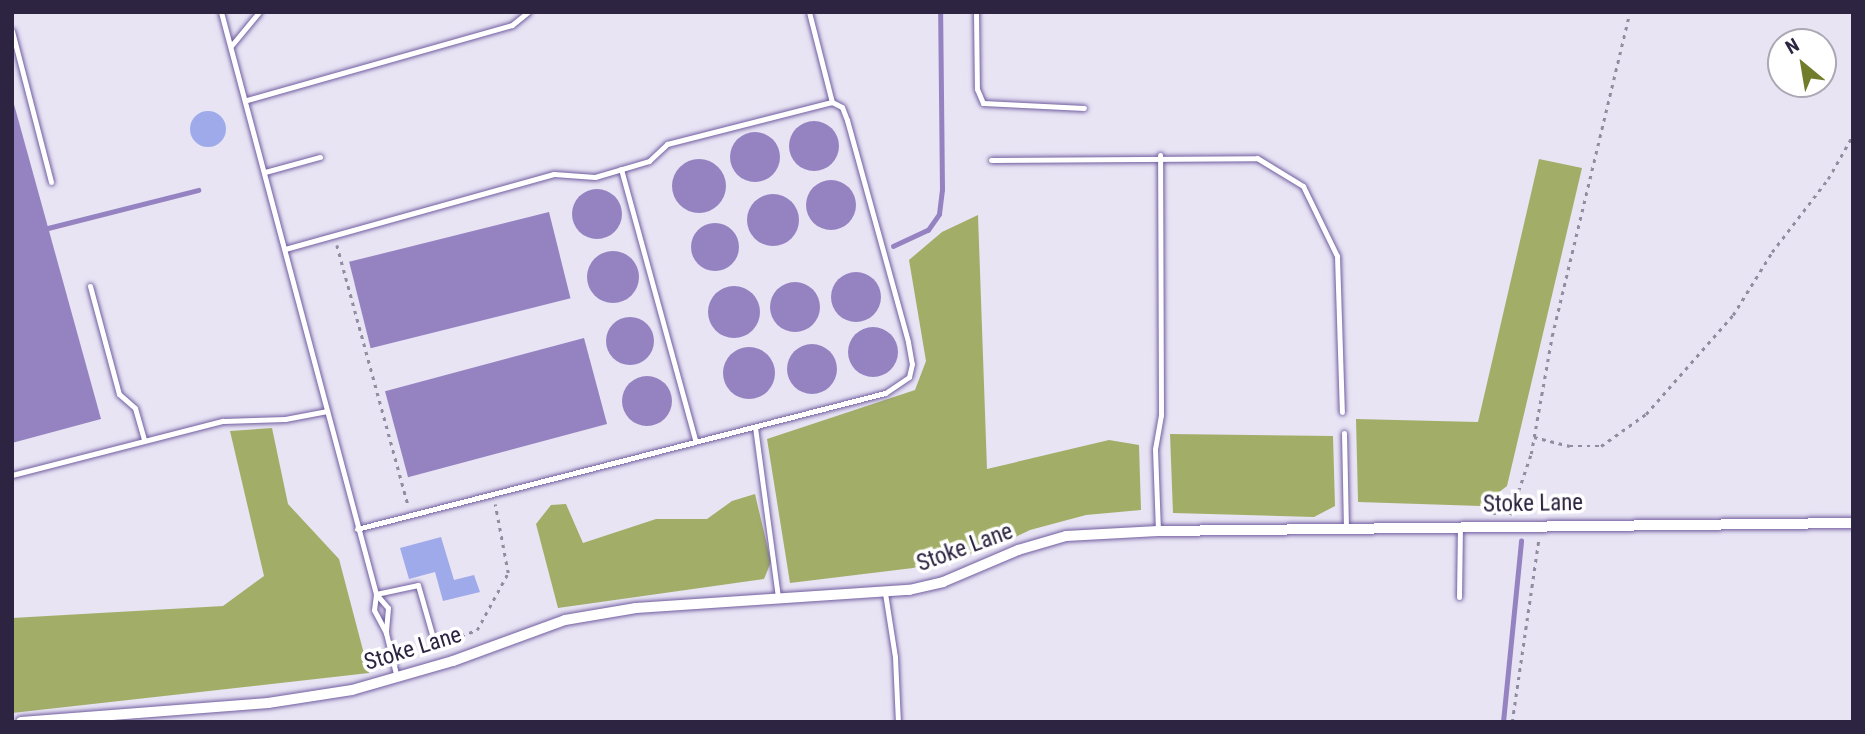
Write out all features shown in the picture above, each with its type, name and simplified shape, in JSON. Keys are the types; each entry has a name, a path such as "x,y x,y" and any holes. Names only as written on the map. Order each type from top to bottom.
{"street":[{"name":"Stoke Lane","path":"20,722 268,703 397,678 565,620 636,608 884,591 943,582 1045,540 1158,531 1493,525 1853,523"}],"lane":[{"path":"221,12 247,100 376,594 374,610 386,633 397,678"},
{"path":"231,46 259,12"},
{"path":"247,100 512,25 528,12"},
{"path":"809,12 832,102"},
{"path":"976,12 977,89 983,103 1084,108"},
{"path":"12,31 51,182"},
{"path":"285,249 554,174 595,177 649,161 667,144 832,102 842,107 863,171 912,364 909,377 885,393 357,529"},
{"path":"1158,531 1155,449 1161,415 1160,155"},
{"path":"991,160 1160,155 1257,158 1303,186 1338,256 1342,412"},
{"path":"265,172 320,157"},
{"path":"621,169 695,440"},
{"path":"90,286 119,394 135,408 145,440"},
{"path":"12,475 223,421 285,419 327,411"},
{"path":"755,427 778,598"},
{"path":"1345,433 1346,528"},
{"path":"1460,526 1460,597"},
{"path":"376,594 418,585 434,641"},
{"path":"884,591 895,657 898,722"},
{"path":"376,594 388,608 386,633"}],"path":[{"path":"1507,525 1534,437 1552,336 1630,12"},
{"path":"1534,437 1570,446 1601,446 1646,415 1733,315 1772,251 1828,179 1853,135"},
{"path":"335,235 409,508 422,513"},
{"path":"1493,525 1496,503 1518,491"},
{"path":"453,638 477,630 508,573 493,495"},
{"path":"1512,722 1541,525"}],"green space":[{"path":"1539,159 1582,168 1507,486 1481,506 1358,502 1356,419 1478,422"},
{"path":"978,215 987,469 1109,440 1139,445 1141,510 1086,515 1030,530 993,548 913,568 790,583 767,439 915,390 926,361 909,260 942,232"},
{"path":"272,428 288,504 339,559 369,673 12,713 12,618 223,606 264,576 230,431"},
{"path":"1170,434 1333,436 1335,506 1314,517 1173,513"},
{"path":"755,494 771,562 764,579 558,608 536,524 551,505 566,504 583,543 656,519 707,519 732,501"}],"shaded area":[{"path":"12,97 101,419 12,443"},
{"path":"814,121 832,128 839,146 832,164 814,171 796,164 789,146 796,128"},
{"path":"755,132 772,140 780,157 772,174 755,182 738,174 730,157 738,140"},
{"path":"699,159 718,167 726,186 718,205 699,213 680,205 672,186 680,167"},
{"path":"831,180 849,187 856,205 849,223 831,230 813,223 806,205 813,187"},
{"path":"597,189 615,196 622,214 615,232 597,239 579,232 572,214 579,196"},
{"path":"773,194 783,196 791,202 797,210 797,230 791,238 783,244 773,246 763,244 755,238 749,230 747,220 749,210 755,202 763,196"},
{"path":"549,212 571,298 371,348 349,262"},
{"path":"715,223 724,224 732,230 738,238 738,256 732,264 724,270 715,271 706,270 698,264 692,256 691,247 692,238 698,230 706,224"},
{"path":"613,251 623,253 631,259 637,267 637,287 631,295 623,301 613,303 603,301 595,295 589,287 587,277 589,267 595,259 603,253"},
{"path":"856,272 873,280 881,297 873,314 856,322 839,314 831,297 839,280"},
{"path":"795,282 813,289 820,307 813,325 795,332 777,325 770,307 777,289"},
{"path":"734,286 744,288 752,294 758,302 758,322 752,330 744,336 734,338 724,336 716,330 710,322 708,312 710,302 716,294 724,288"},
{"path":"630,317 647,324 654,341 647,358 630,365 613,358 606,341 613,324"},
{"path":"873,327 891,334 898,352 891,370 873,377 855,370 848,352 855,334"},
{"path":"584,338 607,424 408,477 385,391"},
{"path":"812,344 830,351 837,369 830,387 812,394 794,387 787,369 794,351"},
{"path":"749,347 759,349 767,355 773,363 773,383 767,391 759,397 749,399 739,397 731,391 725,383 723,373 725,363 731,355 739,349"},
{"path":"647,376 665,383 672,401 665,419 647,426 629,419 622,401 629,383"}],"building":[{"path":"208,111 221,116 226,129 221,142 208,147 195,142 190,129 195,116"},
{"path":"441,537 454,580 474,575 480,592 443,601 435,572 409,579 400,548"}],"waterway":[{"path":"893,246 928,230 939,214 942,190 940,12"},
{"path":"48,228 198,190"},
{"path":"1503,722 1521,541"}]}
